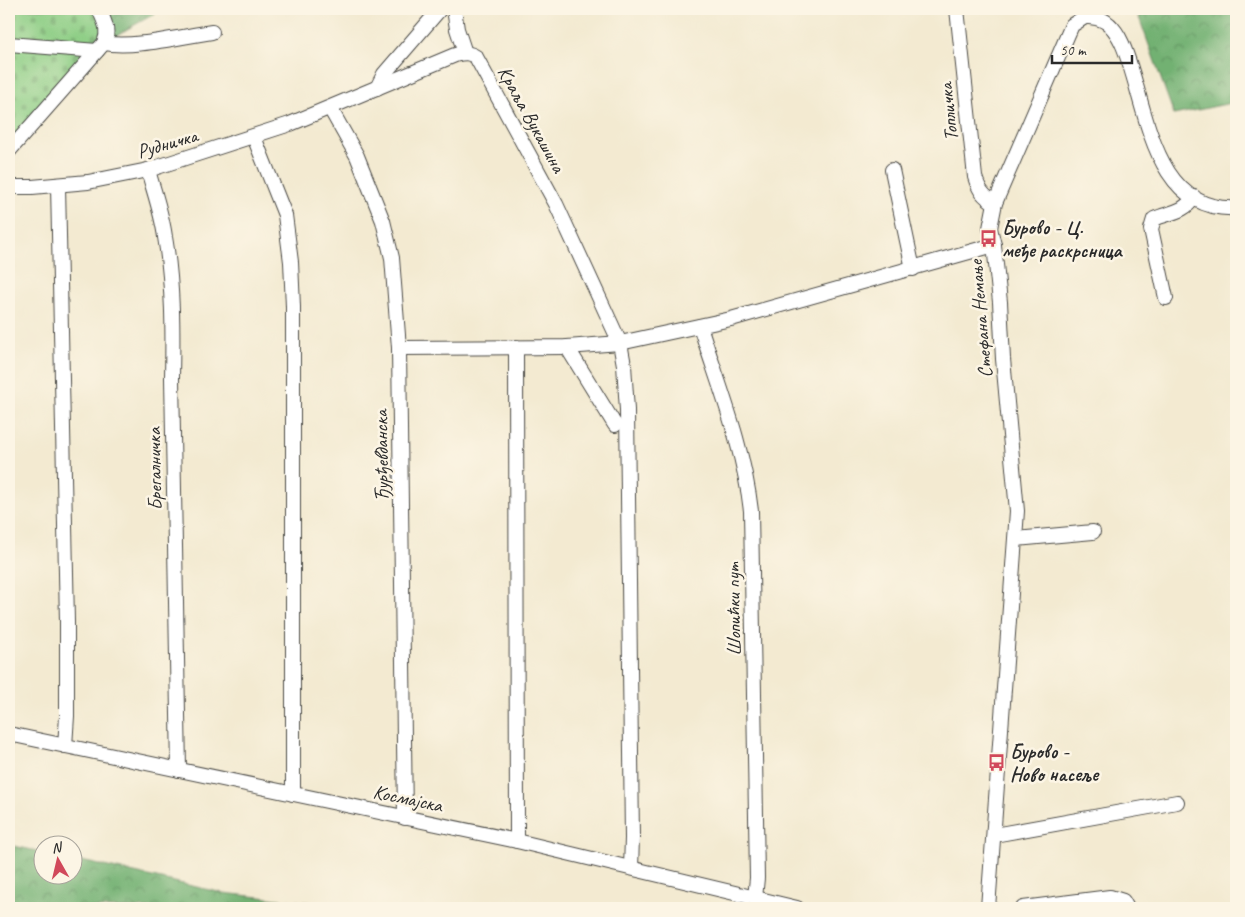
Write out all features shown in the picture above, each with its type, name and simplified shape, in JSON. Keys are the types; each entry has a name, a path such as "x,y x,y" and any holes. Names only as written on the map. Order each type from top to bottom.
{"street":[{"path":"9,151 100,47 107,33 107,28 99,9"},
{"path":"376,88 384,74 440,9"},
{"path":"330,108 465,52 457,29 454,9"},
{"name":"Топличка","path":"957,9 975,177 979,189 984,196 995,203"},
{"name":"Стефана Немање","path":"988,908 1017,511 1003,359 1000,302 994,245 990,228 995,203 1072,25 1086,17 1101,19 1111,26 1122,43 1150,138 1166,168 1186,193 1209,206 1236,208"},
{"path":"9,44 100,47 212,32"},
{"name":"Краља Вукашина","path":"465,52 476,57 528,150 556,204 620,343 624,365 627,410 631,868"},
{"name":"Рудничка","path":"9,187 88,182 148,170 254,137 330,108"},
{"name":"Ђурђевданска","path":"330,108 357,156 383,221 392,258 399,348 405,818"},
{"path":"254,137 284,215 291,262 293,307 294,794"},
{"name":"Брегалничка","path":"148,170 165,236 173,319 172,378 178,770"},
{"path":"892,170 913,269"},
{"path":"58,185 67,631 68,716 65,746"},
{"path":"1166,298 1151,229 1154,220 1183,209 1188,206 1194,197"},
{"path":"399,348 567,347 620,343 731,319 994,245"},
{"name":"Шопићки пут","path":"700,326 737,446 748,488 751,511 757,878 755,898"},
{"path":"516,347 517,841"},
{"path":"567,347 614,425"},
{"path":"1016,539 1093,532"},
{"name":"Космајска","path":"9,734 517,841 797,908"},
{"path":"994,835 1177,802"},
{"path":"1023,908 1110,897 1123,901 1127,908"}],"green space":[{"path":"9,9 108,9 115,36 9,155"},
{"path":"108,9 163,9 115,36"},
{"path":"1136,9 1230,9 1236,17 1236,102 1174,115"},
{"path":"9,845 32,850 32,884 82,884 82,861 223,893 361,908 9,908"},
{"path":"474,905 527,908 428,908"}],"place":[{"name":"Бурово - Ц. међе раскрсница","path":"988,238"},
{"name":"Бурово - Ново насеље","path":"996,763"}]}
